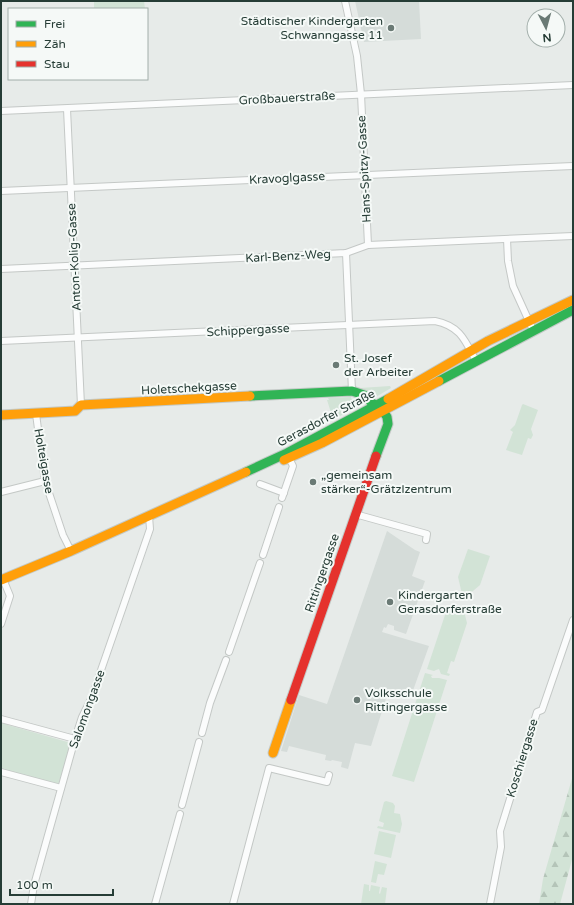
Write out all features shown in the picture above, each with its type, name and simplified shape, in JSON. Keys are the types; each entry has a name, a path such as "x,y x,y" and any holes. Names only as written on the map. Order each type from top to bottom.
{"main road":[{"name":"Gerasdorfer Straße","path":"379,408 488,341 566,302 573,300"},
{"name":"Gerasdorfer Straße","path":"2,580 288,455 343,422 379,408 476,361 573,310"},
{"name":"Holetschekgasse","path":"1,416 75,412 81,405 352,391 366,394 379,408"},
{"name":"Rittingergasse","path":"273,753 355,514 388,424 388,417 379,408"}],"street":[{"name":"Hans-Spitzy-Gasse","path":"345,1 357,56 361,94 368,245"},
{"name":"Großbauerstraße","path":"1,112 573,85"},
{"name":"Anton-Kolig-Gasse","path":"67,108 81,405"},
{"name":"Kravoglgasse","path":"1,191 573,166"},
{"name":"Karl-Benz-Weg","path":"1,269 346,253 368,245 573,236"},
{"path":"507,239 510,274 516,293 533,330"},
{"path":"346,253 352,391"},
{"name":"Schippergasse","path":"1,341 439,322 452,326 459,332 476,361"},
{"name":"Holteigasse","path":"36,414 44,481 63,535 71,551"},
{"path":"260,484 283,496 293,466 288,455"},
{"path":"1,492 44,481"},
{"path":"263,554 279,507"},
{"path":"355,514 427,534 426,540"},
{"name":"Salomongasse","path":"31,904 34,885 75,739 82,717 91,699 150,529 149,516"},
{"path":"229,652 260,563"},
{"path":"1,624 10,596 2,580"},
{"name":"Koschiergasse","path":"490,904 501,847 500,831 537,712 542,710 573,620"},
{"path":"202,733 210,703 226,660"},
{"path":"1,719 75,739"},
{"path":"182,805 199,742"},
{"path":"232,904 269,768 327,782 329,775"},
{"path":"1,772 61,788"},
{"path":"155,904 180,814"}],"shaded area":[{"name":"Städtischer Kindergarten Schwanngasse 11","path":"355,1 419,1 421,39 364,42"},
{"name":"Volksschule Rittingergasse","path":"387,531 420,552 412,576 425,581 406,634 394,630 394,626 388,624 386,628 384,627 382,632 429,646 411,696 389,689 371,746 355,743 348,769 341,767 342,762 325,760 326,755 289,746 287,752 281,751 299,695 327,704"}],"green space":[{"path":"94,1 144,1 145,8 94,8"},
{"path":"390,386 391,388 374,398 359,389 360,388"},
{"path":"351,397 354,408 333,419 327,400 329,400 328,398"},
{"path":"523,404 538,410 531,429 533,435 531,439 528,438 522,455 506,450 513,432 510,430 515,425"},
{"path":"468,549 490,556 480,585 467,596 462,594 458,577"},
{"path":"459,605 463,607 467,623 454,662 451,661 447,673 450,674 449,676 441,674 439,669 434,671 427,669 445,615"},
{"path":"425,673 433,675 431,676 432,678 447,680 414,782 392,776"},
{"path":"1,721 8,725 71,743 58,785 1,770"},
{"path":"573,775 573,856 560,904 539,904 543,879"},
{"path":"386,801 393,803 395,806 394,813 400,814 402,824 400,833 377,828 378,826 383,827 384,823 379,821 384,802"},
{"path":"379,831 396,835 391,858 374,854"},
{"path":"375,861 387,864 384,875 378,874 376,883 371,882"},
{"path":"364,884 369,885 369,891 371,885 380,887 380,894 382,887 387,888 385,904 361,904"}],"traffic: fast":[{"path":"439,381 573,310"},
{"path":"250,396 352,391 364,395 383,411 387,417 388,424 376,456"},
{"path":"246,472 287,453 388,399"}],"traffic: slow":[{"path":"388,399 488,341 573,300"},
{"path":"284,460 322,443 439,381"},
{"path":"1,415 75,411 81,405 250,396"},
{"path":"1,580 71,551 246,472"},
{"path":"273,753 291,700"}],"traffic: jam":[{"path":"291,700 376,456"}],"place":[{"name":"Städtischer Kindergarten Schwanngasse 11","path":"391,28"},
{"name":"St. Josef der Arbeiter","path":"336,365"},
{"name":"„gemeinsam stärker“-Grätzlzentrum","path":"313,482"},
{"name":"Kindergarten Gerasdorferstraße","path":"390,602"},
{"name":"Volksschule Rittingergasse","path":"357,700"}]}
